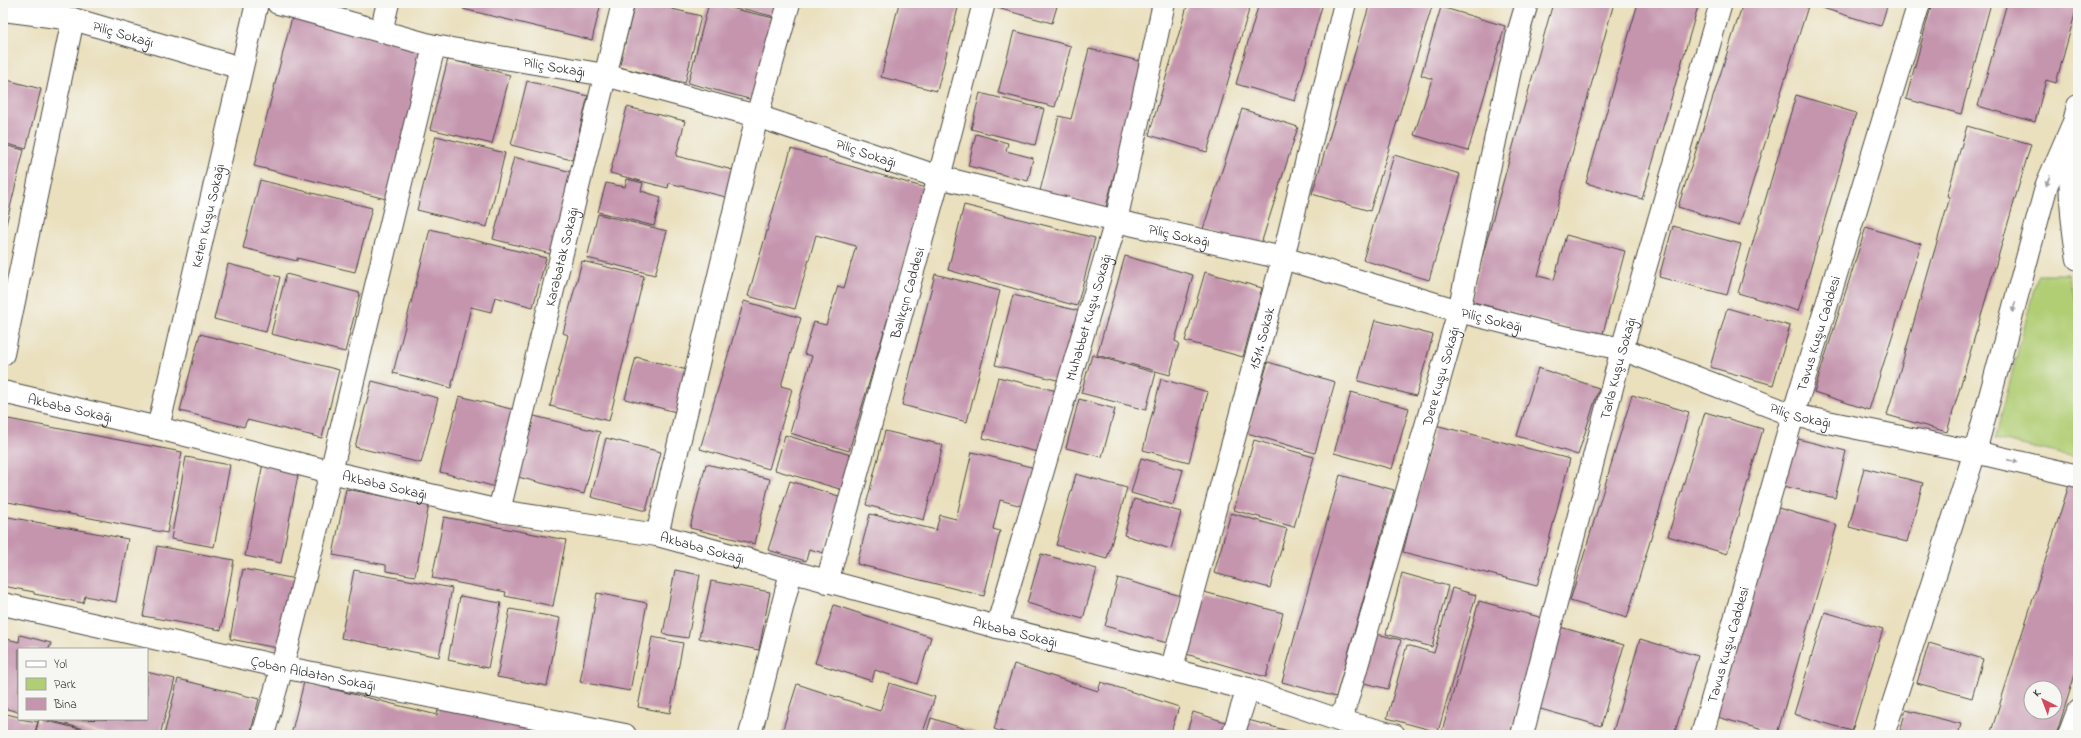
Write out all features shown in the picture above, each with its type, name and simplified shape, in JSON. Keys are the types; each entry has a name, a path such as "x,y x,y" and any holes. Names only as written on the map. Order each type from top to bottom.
{"street":[{"name":"Keten Kuşu Sokağı","path":"158,428 257,3"},
{"name":"Piliç Sokağı","path":"278,3 434,46 605,75 757,116 939,177 1116,221 1283,258 1459,311 1550,334 1622,349 1793,415 1975,452 2078,476"},
{"path":"381,31 388,3"},
{"name":"Karabatak Sokağı","path":"499,510 623,3"},
{"path":"657,535 757,116 789,3"},
{"name":"Balıkçın Caddesi","path":"827,582 939,177 984,3"},
{"name":"Muhabbet Kuşu Sokağı","path":"997,627 1116,221 1164,3"},
{"name":"1511. Sokak","path":"1171,671 1283,258 1345,3"},
{"name":"Dere Kuşu Sokağı","path":"1341,721 1459,311 1517,37 1527,3"},
{"name":"Tarla Kuşu Sokağı","path":"1522,735 1622,349 1721,3"},
{"name":"Tavus Kuşu Caddesi","path":"1702,735 1793,415 1919,3"},
{"name":"Piliç Sokağı","path":"3,10 73,19 241,68"},
{"path":"3,354 73,19"},
{"path":"263,735 282,668 331,472 434,46"},
{"path":"2076,114 2069,171 2071,222 2078,259"},
{"path":"1883,735 1975,452 2047,184 2076,114"},
{"name":"Akbaba Sokağı","path":"3,392 158,428 331,472 499,510 657,535 997,627 1248,689 1341,721 1394,735"},
{"path":"750,735 791,572"},
{"name":"Çoban Aldatan Sokağı","path":"3,604 282,668 625,735"},
{"path":"1233,735 1248,689"},
{"path":"2069,735 2078,711"}],"green space":[{"path":"2038,274 2068,274 2078,306 2078,458 1995,439"}],"building":[{"path":"464,3 601,3 592,40 463,9"},
{"path":"635,3 648,3 701,16 685,83 619,67"},
{"path":"709,3 778,19 757,101 688,83"},
{"path":"722,3 782,3 779,18"},
{"path":"899,3 959,4 937,91 881,77"},
{"path":"999,3 1058,3 1052,23 997,8"},
{"path":"1188,3 1251,3 1207,152 1149,135"},
{"path":"1259,3 1323,3 1295,101 1236,84"},
{"path":"1370,3 1433,3 1370,211 1312,194"},
{"path":"1553,3 1614,3 1538,276 1554,280 1566,235 1625,251 1602,337 1470,301"},
{"path":"1638,3 1699,3 1642,199 1586,183"},
{"path":"1743,3 1809,3 1739,226 1678,207"},
{"path":"1821,3 1888,3 1881,26 1819,7"},
{"path":"1932,3 1991,3 1961,114 1906,99"},
{"path":"2007,3 2078,3 2056,83 2046,80 2035,122 1978,106"},
{"path":"1441,7 1505,26 1468,151 1414,135 1432,79 1421,75"},
{"path":"292,17 428,51 390,200 254,166"},
{"path":"1014,31 1071,46 1055,107 998,93"},
{"path":"1089,49 1148,63 1125,132 1106,207 1040,191 1059,116 1071,119"},
{"path":"448,59 510,75 492,144 430,129"},
{"path":"3,79 41,89 26,149 3,143"},
{"path":"527,81 588,96 572,160 511,145"},
{"path":"980,93 1044,109 1035,145 971,129"},
{"path":"1796,95 1856,113 1798,311 1738,293"},
{"path":"627,107 685,121 676,156 733,170 726,197 669,183 668,188 610,173"},
{"path":"1242,109 1298,127 1260,247 1203,229"},
{"path":"1967,126 2031,144 1947,432 1887,415 1950,197 1947,196"},
{"path":"976,134 1008,143 1006,151 1033,158 1028,181 968,166"},
{"path":"436,136 505,153 487,227 417,210"},
{"path":"3,145 24,150 4,233 3,233"},
{"path":"791,149 926,188 849,451 790,433 812,356 804,354 814,322 826,325 838,286 844,288 856,246 816,235 795,309 748,296"},
{"path":"1394,155 1460,174 1429,280 1363,260"},
{"path":"514,157 579,174 558,256 493,239"},
{"path":"627,179 643,183 641,191 661,197 654,226 598,212 606,183 625,187"},
{"path":"260,180 372,208 355,272 297,258 297,261 243,248"},
{"path":"964,205 1095,238 1077,306 948,270"},
{"path":"598,214 667,231 655,275 587,258"},
{"path":"1673,226 1741,244 1727,295 1659,277"},
{"path":"1866,227 1921,244 1869,410 1814,392"},
{"path":"430,229 546,258 533,307 495,297 491,312 471,307 451,388 393,373"},
{"path":"1125,256 1193,275 1175,341 1179,343 1170,375 1097,355"},
{"path":"582,261 644,276 609,421 550,406 568,335 563,333"},
{"path":"228,264 280,277 266,332 214,319"},
{"path":"1205,272 1262,288 1243,357 1185,341"},
{"path":"286,274 360,293 345,352 271,334"},
{"path":"935,274 1000,291 967,422 902,405"},
{"path":"1013,295 1079,311 1061,381 995,365"},
{"path":"744,301 801,318 781,386 792,389 769,469 700,449"},
{"path":"1727,308 1790,326 1773,385 1710,367"},
{"path":"1375,320 1433,335 1416,396 1358,381"},
{"path":"200,334 339,370 322,438 247,420 244,427 180,411"},
{"path":"1092,355 1156,373 1146,410 1081,393"},
{"path":"636,357 695,372 684,414 625,399"},
{"path":"1268,362 1335,382 1315,453 1247,433"},
{"path":"1538,368 1599,388 1578,455 1517,436"},
{"path":"998,377 1057,391 1041,453 983,438"},
{"path":"1161,379 1208,392 1189,462 1143,450"},
{"path":"372,381 438,398 421,463 355,447"},
{"path":"1351,392 1409,408 1392,469 1334,453"},
{"path":"1632,395 1689,412 1627,618 1570,601"},
{"path":"459,396 515,410 496,487 440,472"},
{"path":"1079,399 1115,409 1102,457 1066,448"},
{"path":"1705,412 1763,429 1727,554 1668,536"},
{"path":"534,416 600,432 584,494 518,477"},
{"path":"3,418 182,452 167,533 3,501"},
{"path":"1435,425 1570,459 1537,586 1403,552"},
{"path":"885,431 943,445 924,520 866,505"},
{"path":"785,435 854,456 843,490 775,470"},
{"path":"606,438 661,452 646,511 591,497"},
{"path":"1794,438 1846,451 1835,498 1783,486"},
{"path":"1254,440 1314,457 1294,527 1234,510"},
{"path":"972,452 1039,469 1029,508 1000,500 993,529 1000,531 984,596 857,564 870,514 936,530 940,515 956,519"},
{"path":"186,457 230,465 214,547 171,539"},
{"path":"1141,458 1183,470 1173,505 1131,493"},
{"path":"263,463 299,470 281,563 245,556"},
{"path":"706,464 770,479 755,544 690,528"},
{"path":"1864,468 1923,483 1907,542 1849,527"},
{"path":"1076,474 1127,488 1107,559 1056,545"},
{"path":"1340,475 1394,490 1336,697 1282,682"},
{"path":"790,481 842,497 824,553 809,549 806,561 768,550"},
{"path":"2070,482 2078,485 2078,665 2063,713 2063,680 2023,680 2023,720 2061,720 2056,735 1990,735"},
{"path":"346,489 429,505 415,576 386,571 386,565 333,555"},
{"path":"1134,499 1181,512 1171,549 1124,535"},
{"path":"1775,507 1837,525 1777,734 1714,716"},
{"path":"1231,513 1287,529 1270,588 1214,573"},
{"path":"3,516 128,539 116,602 85,596 83,603 34,594 34,592 3,586"},
{"path":"444,517 566,540 553,606 505,596 506,592 432,578"},
{"path":"157,546 234,560 221,630 143,616"},
{"path":"1041,554 1097,569 1083,619 1027,603"},
{"path":"243,569 296,579 283,649 230,639"},
{"path":"354,570 452,588 439,657 341,638"},
{"path":"675,570 700,575 688,638 663,634"},
{"path":"1402,573 1448,586 1432,647 1386,634"},
{"path":"1118,578 1181,596 1167,643 1105,626"},
{"path":"711,581 770,592 759,650 699,638"},
{"path":"1452,588 1476,595 1438,732 1387,718 1407,645 1434,653"},
{"path":"1204,592 1283,613 1266,677 1186,654"},
{"path":"597,593 647,603 630,691 580,682"},
{"path":"460,596 501,603 488,668 448,660"},
{"path":"1479,601 1543,618 1510,735 1441,735"},
{"path":"834,605 931,637 917,684 875,670 872,681 815,663"},
{"path":"510,609 560,618 547,686 497,677"},
{"path":"1825,612 1883,629 1852,731 1794,714"},
{"path":"1560,627 1624,645 1601,726 1537,708"},
{"path":"1369,632 1401,640 1388,689 1356,681"},
{"path":"20,635 51,643 49,648 18,648 18,712 3,708 3,638 19,642"},
{"path":"652,637 683,643 670,713 638,707"},
{"path":"1640,639 1698,656 1674,735 1612,735"},
{"path":"1929,643 1983,659 1972,698 1917,683"},
{"path":"1014,664 1098,691 1101,682 1179,707 1170,735 1012,735 994,729"},
{"path":"148,672 175,679 160,735 110,735 48,720 148,720"},
{"path":"178,679 259,699 250,735 164,735"},
{"path":"304,682 437,715 439,705 525,727 527,720 586,735 291,735"},
{"path":"889,683 935,697 922,735 781,735 797,684 880,711"},
{"path":"1906,710 1961,724 1958,735 1899,735"},
{"path":"1193,712 1235,725 1232,735 1186,735"},
{"path":"3,713 18,717 18,720 38,722 34,735 3,735"},
{"path":"931,718 984,735 926,735"},
{"path":"1241,718 1299,734 1236,735"},
{"path":"39,720 96,733 96,735 35,735"}]}
